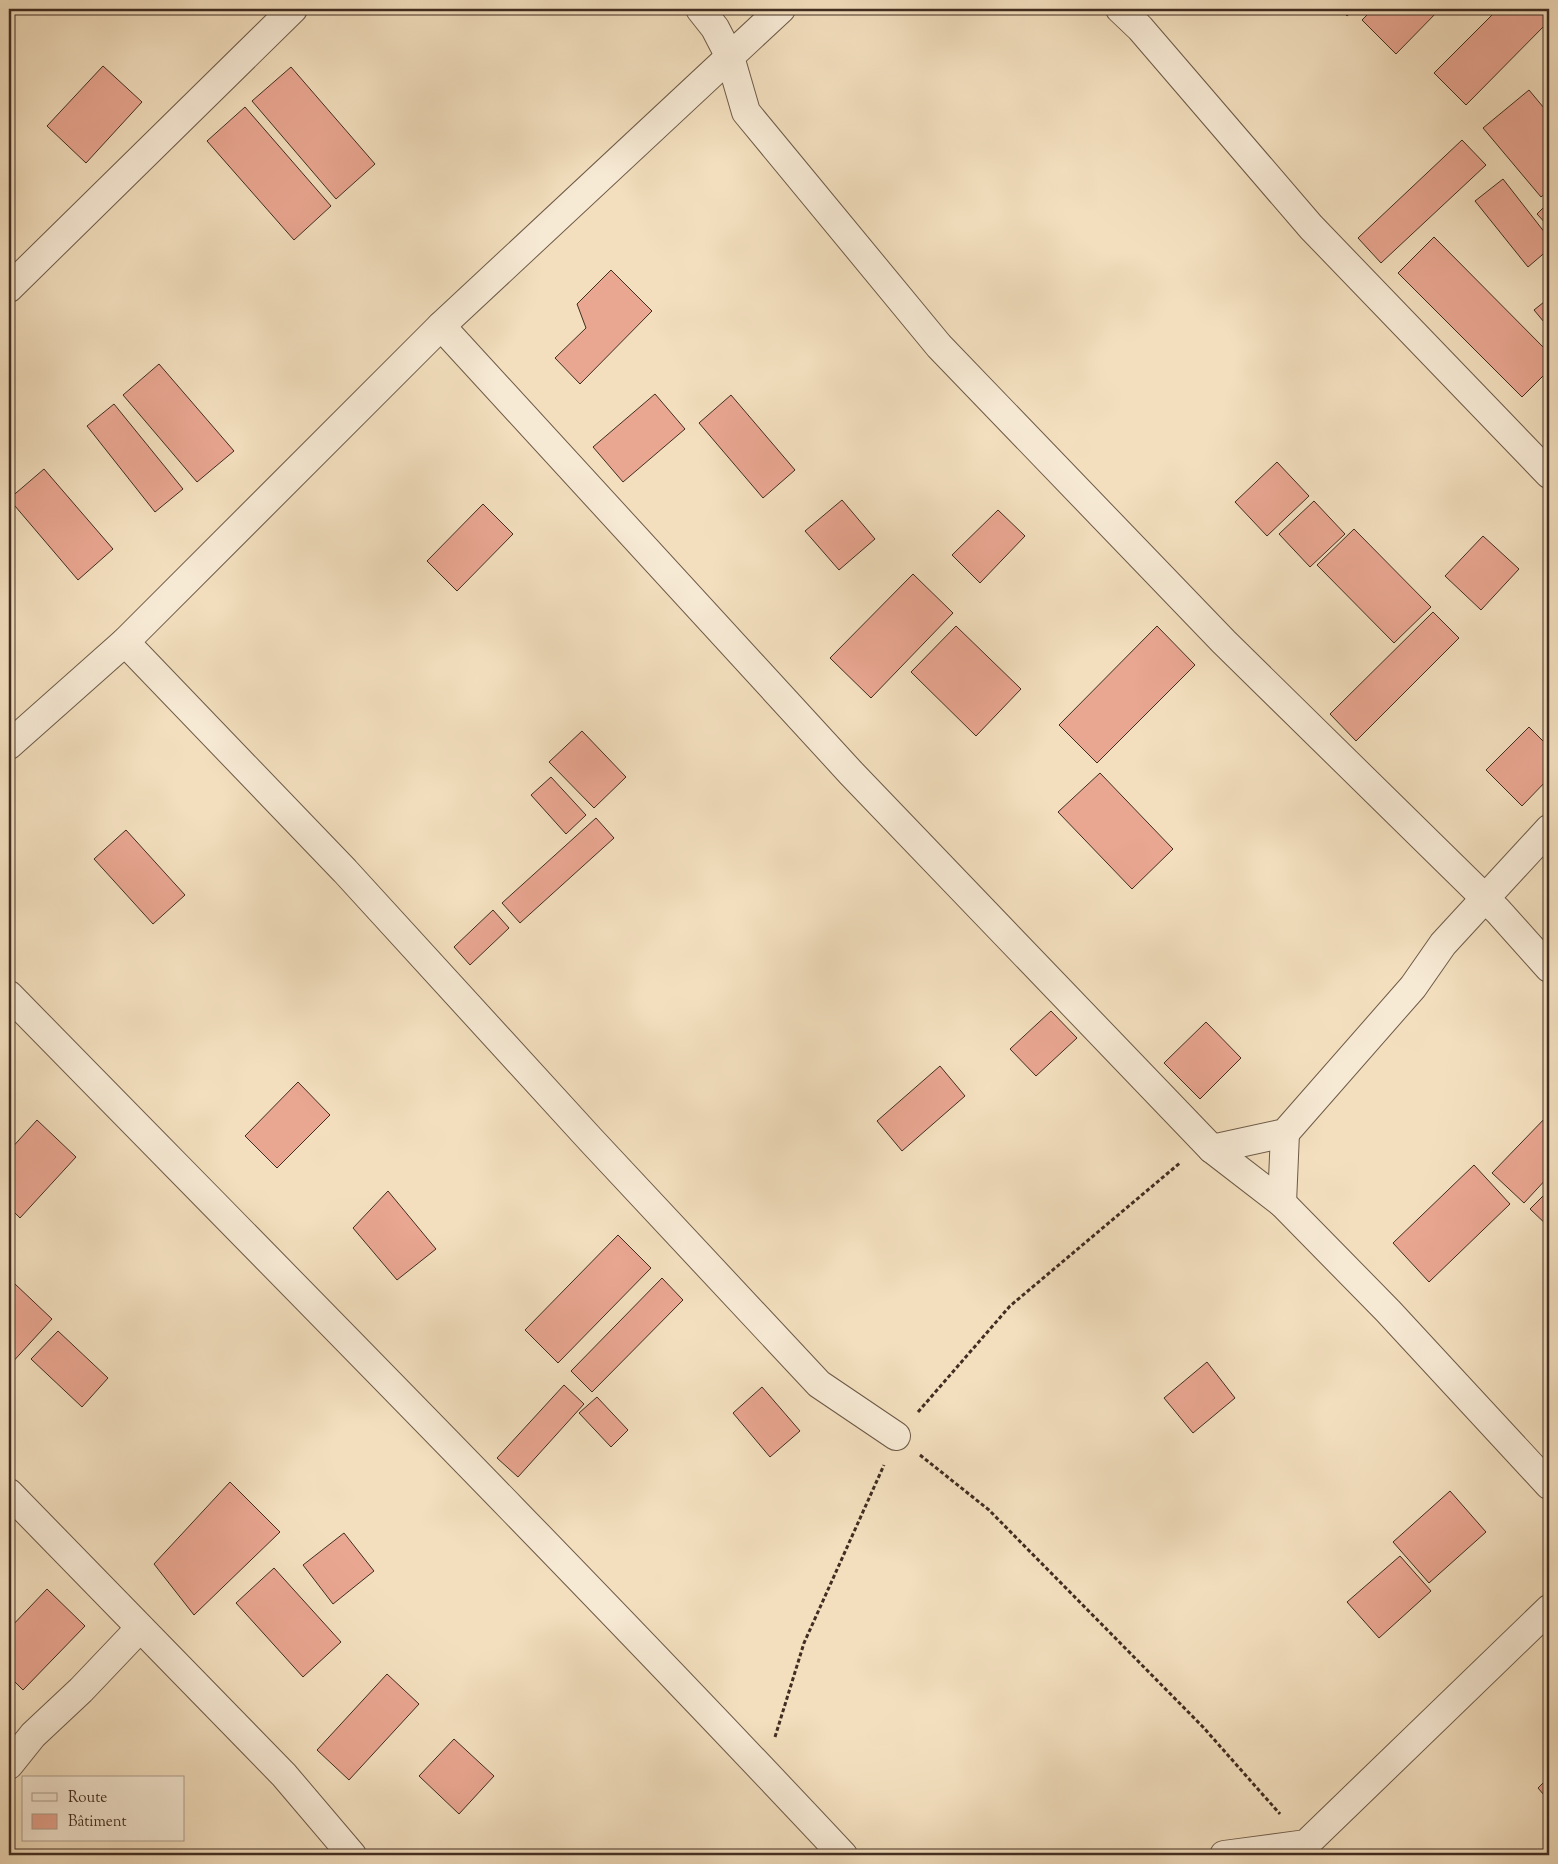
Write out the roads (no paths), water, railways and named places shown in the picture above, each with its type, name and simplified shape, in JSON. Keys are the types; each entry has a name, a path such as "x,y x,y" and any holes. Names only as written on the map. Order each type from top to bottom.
{"street":[{"path":"9,288 293,9"},
{"path":"700,9 715,28 730,57 746,112 939,346 1224,642 1498,911 1549,968"},
{"path":"9,745 125,642 442,326 781,9"},
{"path":"1120,9 1140,28 1311,227 1549,474"},
{"path":"442,326 851,773 1212,1150 1282,1203 1388,1310 1549,1485"},
{"path":"125,642 345,871 590,1139 819,1384 896,1436"},
{"path":"1212,1150 1285,1133 1414,987 1444,944 1549,829"},
{"path":"9,994 465,1461 843,1855"},
{"path":"1282,1203 1285,1133"},
{"path":"9,1493 284,1775 352,1855"},
{"path":"1224,1855 1311,1850 1549,1609"},
{"path":"9,1765 33,1735 140,1628"}]}
